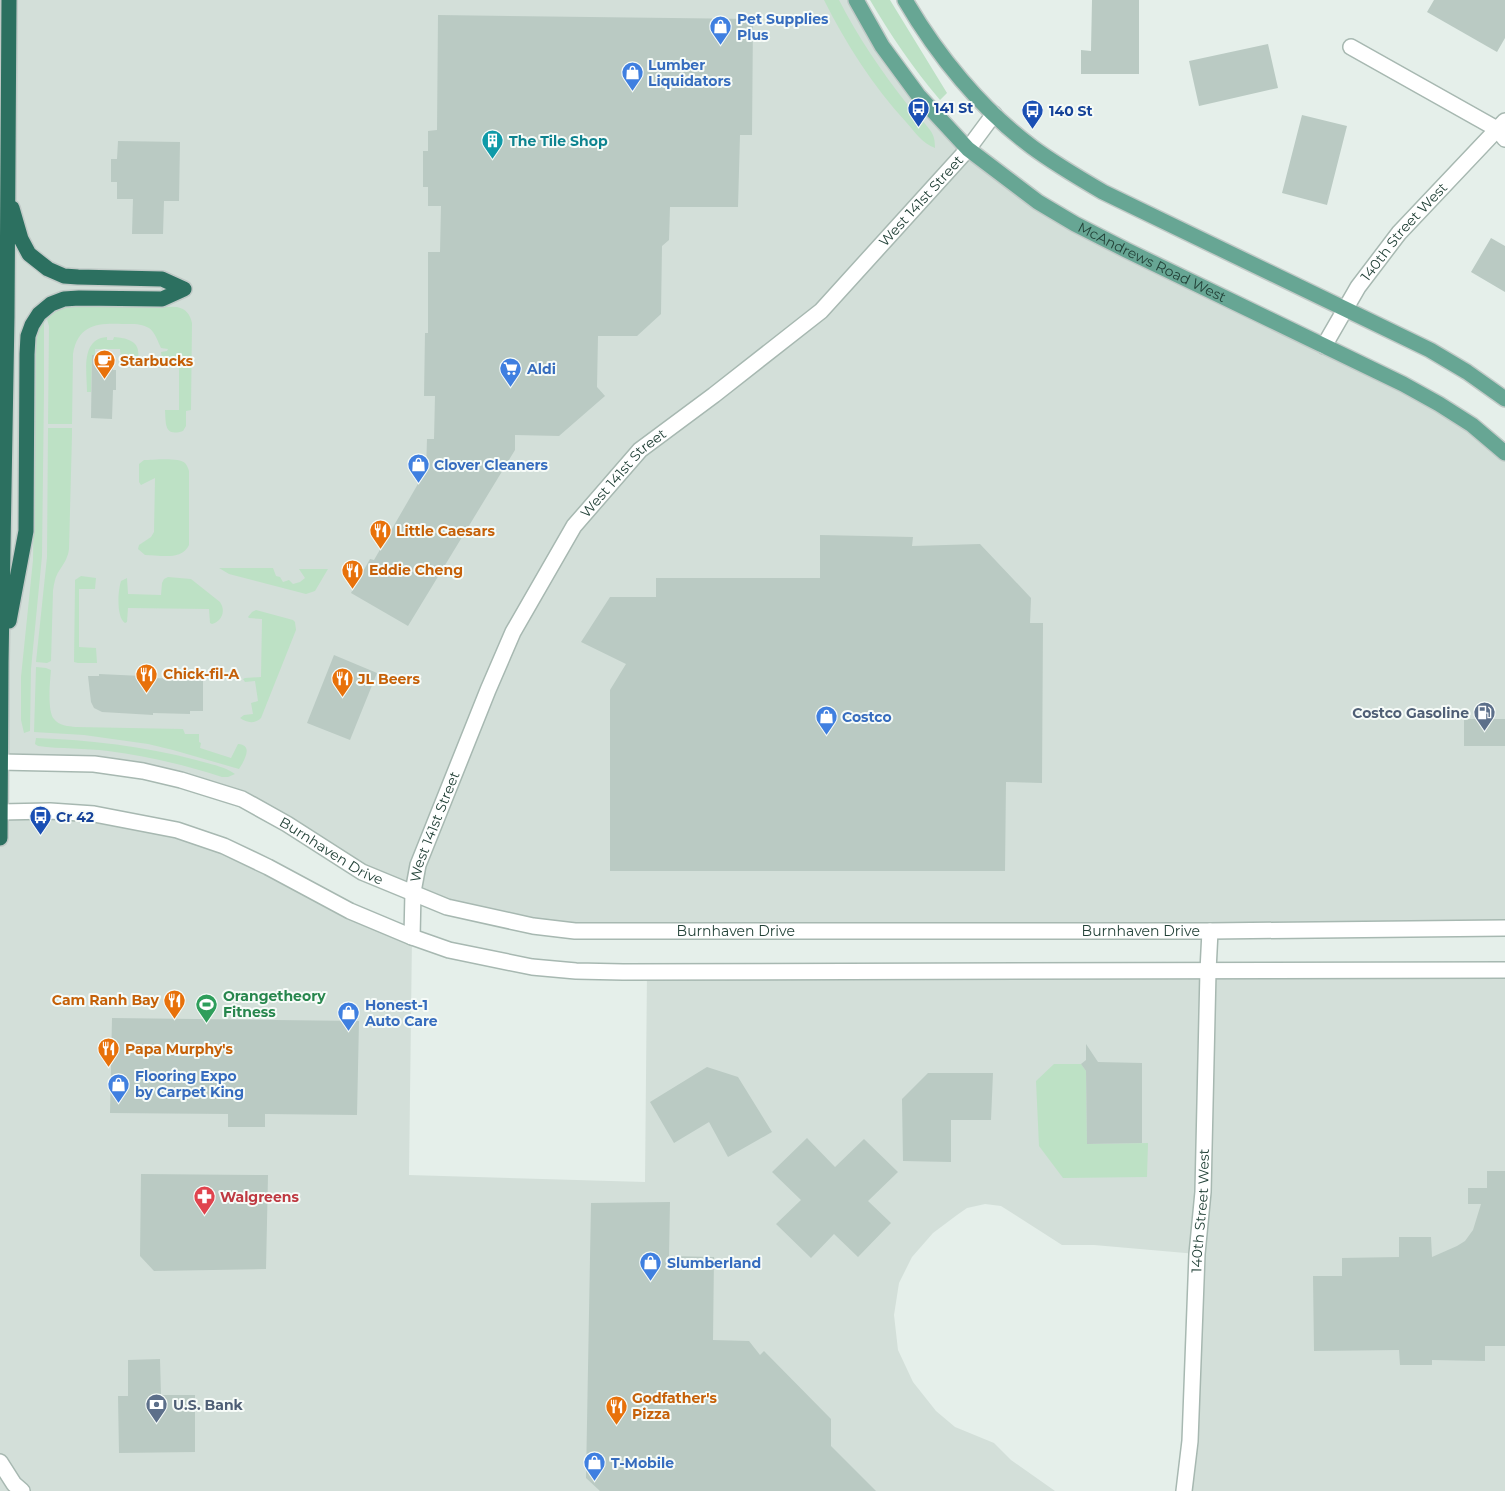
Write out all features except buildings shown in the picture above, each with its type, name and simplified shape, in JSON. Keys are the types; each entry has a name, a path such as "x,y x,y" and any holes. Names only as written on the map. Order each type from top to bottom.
{"highway":[{"path":"0,838 9,0"},
{"path":"1,662 26,531 27,354 28,336 32,325 39,314 64,299 162,299 184,289 162,279 64,276 48,269 29,254 21,239 7,193"}],"main road":[{"name":"McAndrews Road West","path":"856,0 882,46 918,95 968,149 1038,202 1075,224 1403,384 1472,425 1505,453"},
{"path":"905,0 919,24 952,69 994,114 1031,146 1067,171 1104,192 1430,350 1505,399"}],"street":[{"name":"140th Street West","path":"1324,346 1358,288 1399,233 1502,129 1351,47"},
{"name":"West 141st Street","path":"412,937 413,892 418,865 513,632 574,526 640,450 821,311 968,149 994,114"},
{"name":"Burnhaven Drive","path":"0,762 94,764 143,771 181,780 242,799 287,824 362,872 447,907 533,926 575,930 1505,928"},
{"path":"0,812 50,811 94,814 177,830 224,846 260,862 350,911 412,937 452,951 532,967 576,971 1505,970"},
{"name":"140th Street West","path":"1184,1491 1190,1440 1197,1254 1203,1192 1210,930"},
{"path":"0,1462 14,1484 22,1491"}],"shaded area":[{"path":"9,0 856,0 918,95 1038,202 1403,384 1505,453 1505,928 575,931 413,892 287,824 181,780 0,762"},
{"path":"0,812 177,830 412,937 409,1175 645,1182 647,972 1505,970 1505,1491 1184,1491 1197,1254 1094,1245 1062,1245 1001,1206 985,1204 967,1208 957,1215 933,1233 912,1257 899,1283 894,1315 898,1350 913,1382 936,1411 955,1427 994,1443 1011,1460 1055,1491 0,1491"}],"green space":[{"path":"824,0 839,0 879,66 907,104 931,132 935,148 919,137 882,94 841,33"},
{"path":"870,0 890,0 947,93 940,100 903,52"},
{"path":"73,305 177,307 187,312 192,323 191,410 186,411 186,426 183,431 169,431 165,415 165,410 179,410 179,360 162,359 161,352 168,349 161,348 155,335 149,328 136,324 97,325 79,337 73,354 72,424 48,424 49,326 47,319 59,309"},
{"path":"44,322 42,556 31,669 30,731 24,733 21,720 21,677 33,560 36,340 37,332"},
{"path":"107,337 107,340 113,340 114,337 124,338 135,344 138,358 121,359 120,349 95,349 95,355 92,355 91,392 87,392 86,366 89,350 98,339"},
{"path":"48,428 72,428 72,435 69,549 67,558 54,583 51,661 47,663 36,662 47,557"},
{"path":"144,460 177,460 185,463 188,468 189,545 186,550 176,555 145,555 138,549 139,545 151,537 154,532 155,478 141,485 139,482 139,464"},
{"path":"219,568 273,568 276,576 280,577 283,582 289,580 293,584 305,578 299,569 328,569 315,591 306,594 229,574"},
{"path":"81,576 96,578 95,589 79,589 79,647 96,648 97,663 74,662 75,580"},
{"path":"168,577 191,579 220,602 223,609 221,618 215,623 210,623 209,609 128,608 127,622 125,623 122,620 119,609 121,581 127,578 128,594 161,595 162,583"},
{"path":"256,610 293,620 296,630 261,718 251,722 240,718 244,715 253,714 251,703 258,701 255,681 245,682 243,679 261,677 262,619 248,617"},
{"path":"36,667 51,670 50,710 54,719 61,724 76,727 183,729 185,734 199,734 200,748 231,758 238,744 243,745 247,750 245,758 239,769 148,744 84,735 34,732"},
{"path":"36,738 76,740 136,747 176,755 226,769 235,774 222,777 166,761 123,753 38,746 35,744"},
{"path":"1054,1064 1081,1064 1086,1071 1087,1144 1148,1143 1147,1177 1063,1178 1039,1146 1036,1081"}],"place":[{"name":"Pet Supplies Plus","path":"721,46"},
{"name":"Lumber Liquidators","path":"632,92"},
{"name":"141 St","path":"918,127"},
{"name":"140 St","path":"1033,130"},
{"name":"The Tile Shop","path":"493,160"},
{"name":"Starbucks","path":"104,380"},
{"name":"Aldi","path":"511,388"},
{"name":"Clover Cleaners","path":"418,484"},
{"name":"Little Caesars","path":"380,550"},
{"name":"Eddie Cheng","path":"353,589"},
{"name":"Chick-fil-A","path":"147,693"},
{"name":"JL Beers","path":"342,698"},
{"name":"Costco Gasoline","path":"1485,732"},
{"name":"Costco","path":"826,736"},
{"name":"Cr 42","path":"40,836"},
{"name":"Cam Ranh Bay","path":"175,1019"},
{"name":"Orangetheory Fitness","path":"207,1023"},
{"name":"Honest-1 Auto Care","path":"349,1032"},
{"name":"Papa Murphy's","path":"109,1068"},
{"name":"Flooring Expo by Carpet King","path":"119,1103"},
{"name":"Walgreens","path":"204,1216"},
{"name":"Slumberland","path":"651,1282"},
{"name":"U.S. Bank","path":"157,1424"},
{"name":"Godfather's Pizza","path":"616,1425"},
{"name":"T-Mobile","path":"595,1482"}]}
